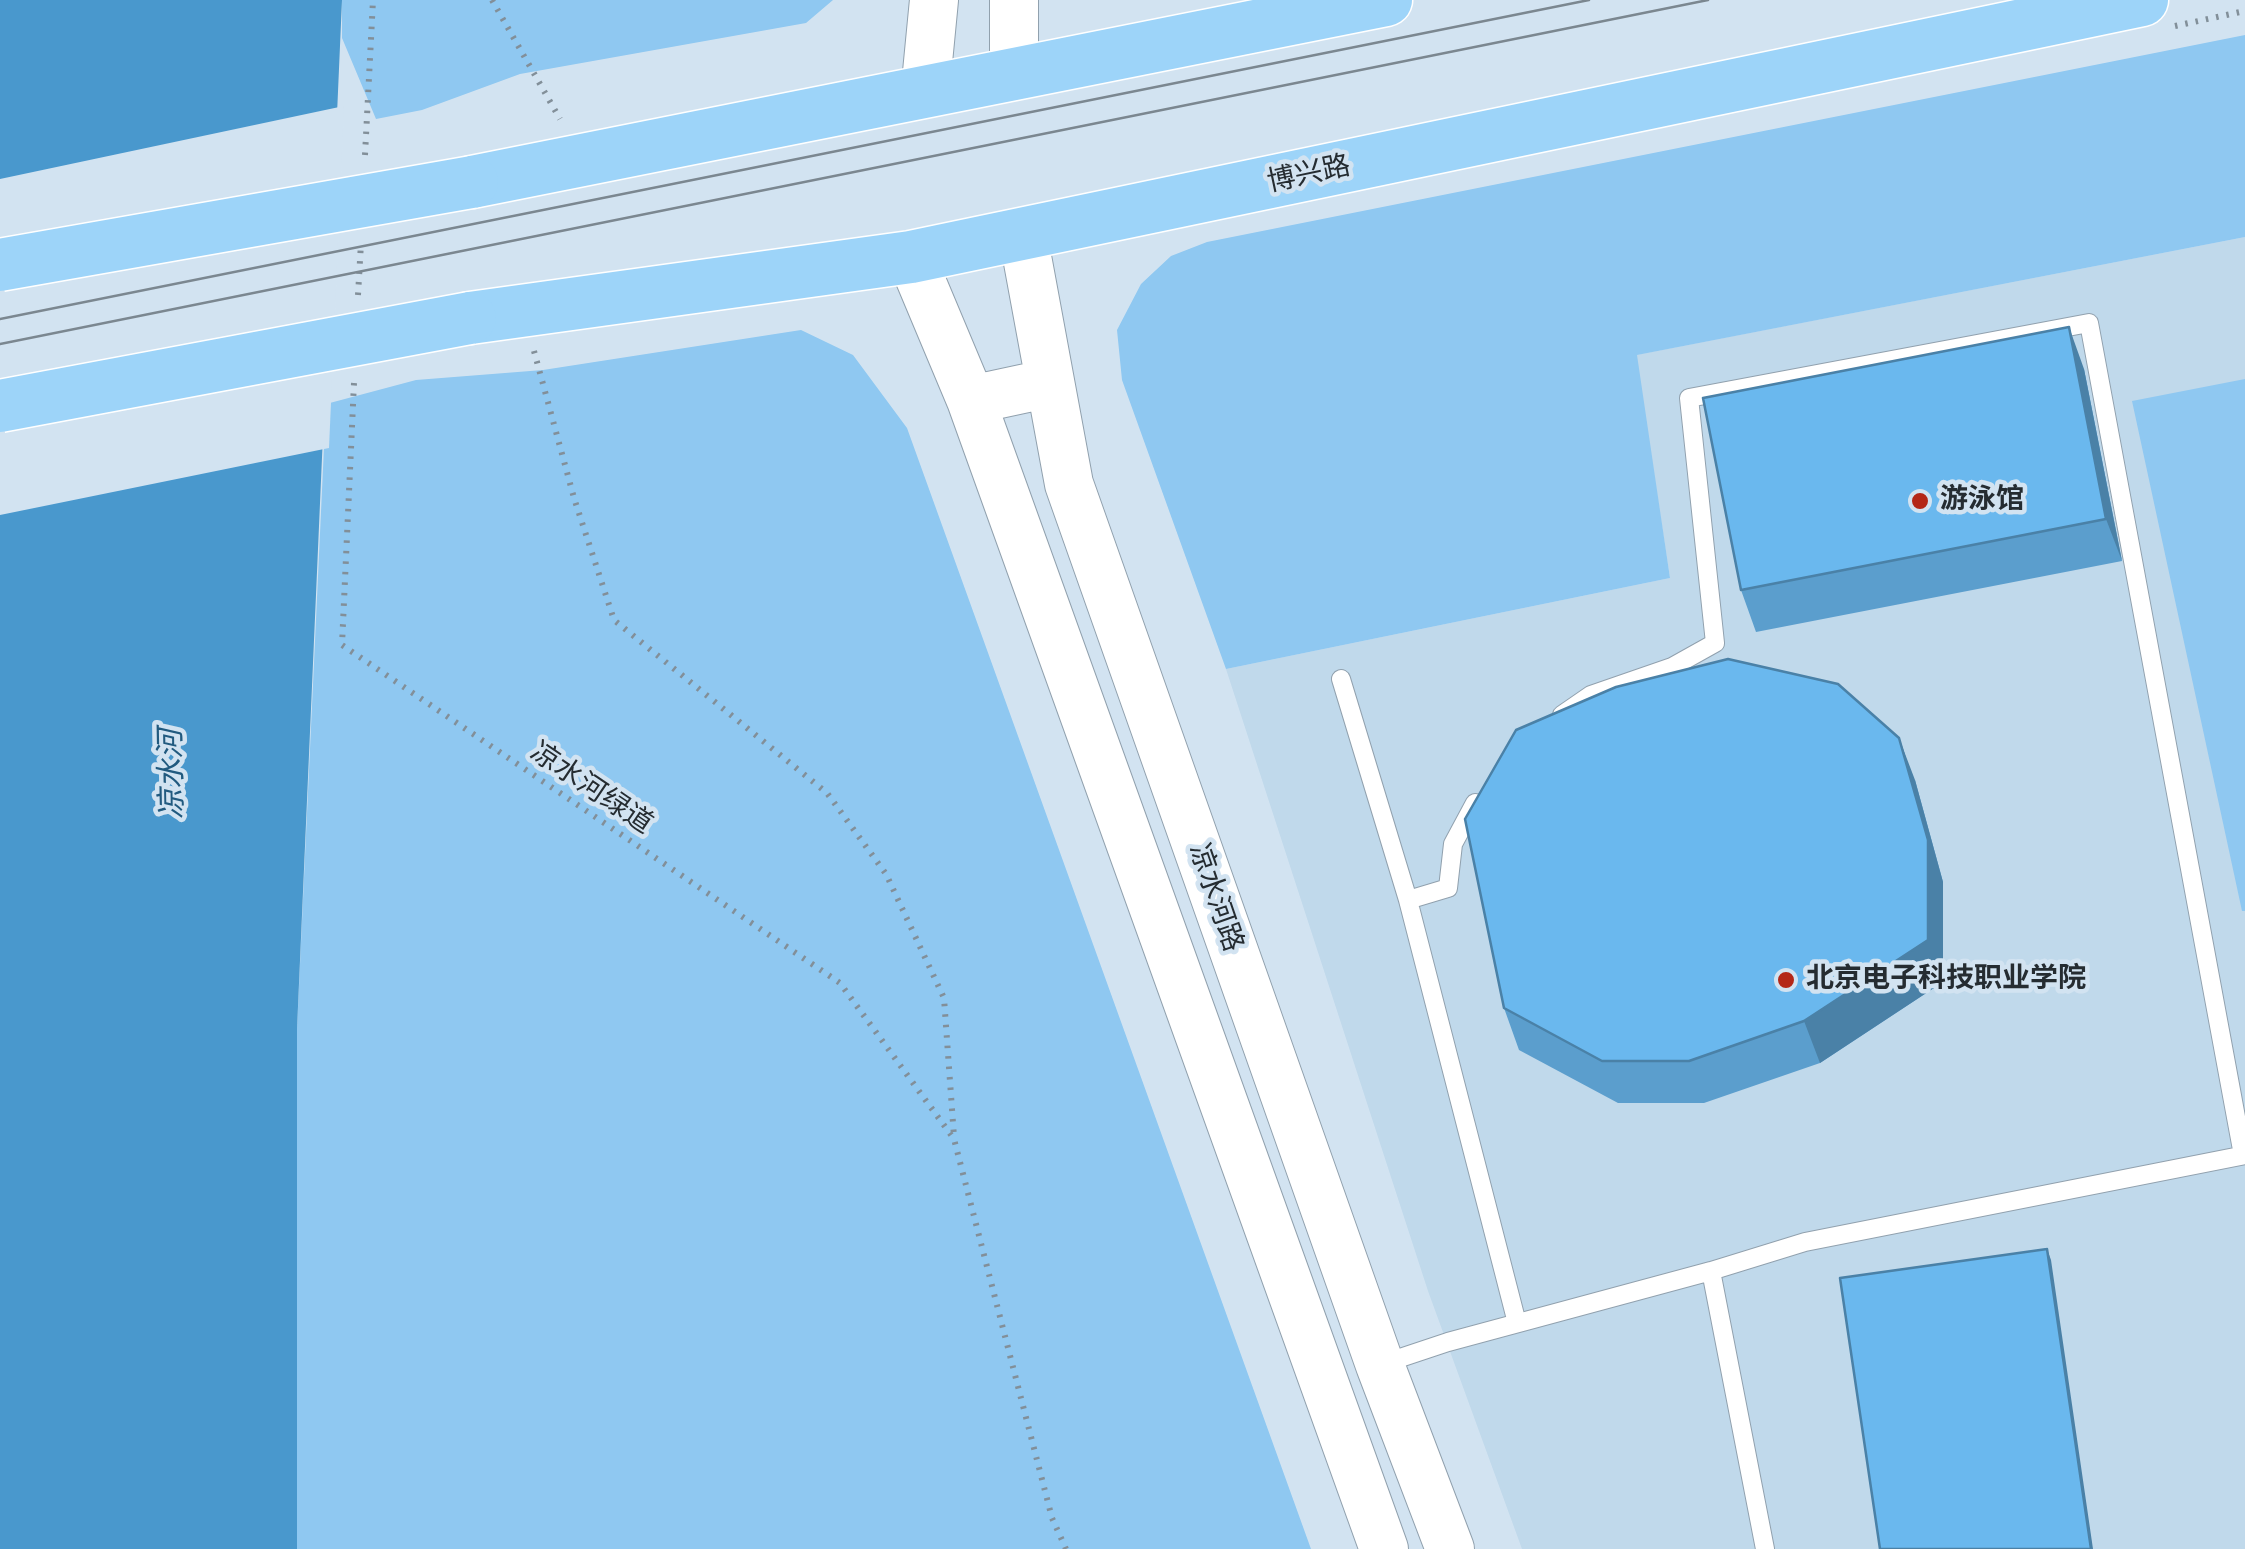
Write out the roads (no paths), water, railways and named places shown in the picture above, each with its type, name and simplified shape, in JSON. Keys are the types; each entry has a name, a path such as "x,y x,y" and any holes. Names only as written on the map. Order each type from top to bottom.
{"main road":[{"path":"0,265 472,182 1386,0"},
{"name":"博兴路","path":"0,406 470,318 911,257 2142,0"}],"street":[{"path":"924,93 934,0"},
{"path":"1014,0 1014,76"},
{"name":"凉水河路","path":"1022,235 1069,484 1380,1365 1450,1549"},
{"path":"911,257 972,400 1384,1549"},
{"path":"972,400 1050,384"}],"lane":[{"path":"1380,1365 1805,1242 2244,1155 2089,323 1689,398 1716,643 1672,667 1590,695 1546,726"},
{"path":"1341,679 1408,900 1517,1324"},
{"path":"1408,900 1448,888 1452,844 1481,792"},
{"path":"1711,1271 1765,1549"}],"water":[{"name":"凉水河","path":"0,0 342,0 297,1029 297,1549 0,1549"}],"tram line":[{"path":"0,319 1589,0"},
{"path":"0,344 1708,0"}],"place":[{"name":"游泳馆","path":"1920,501"},
{"name":"北京电子科技职业学院","path":"1786,980"}]}
